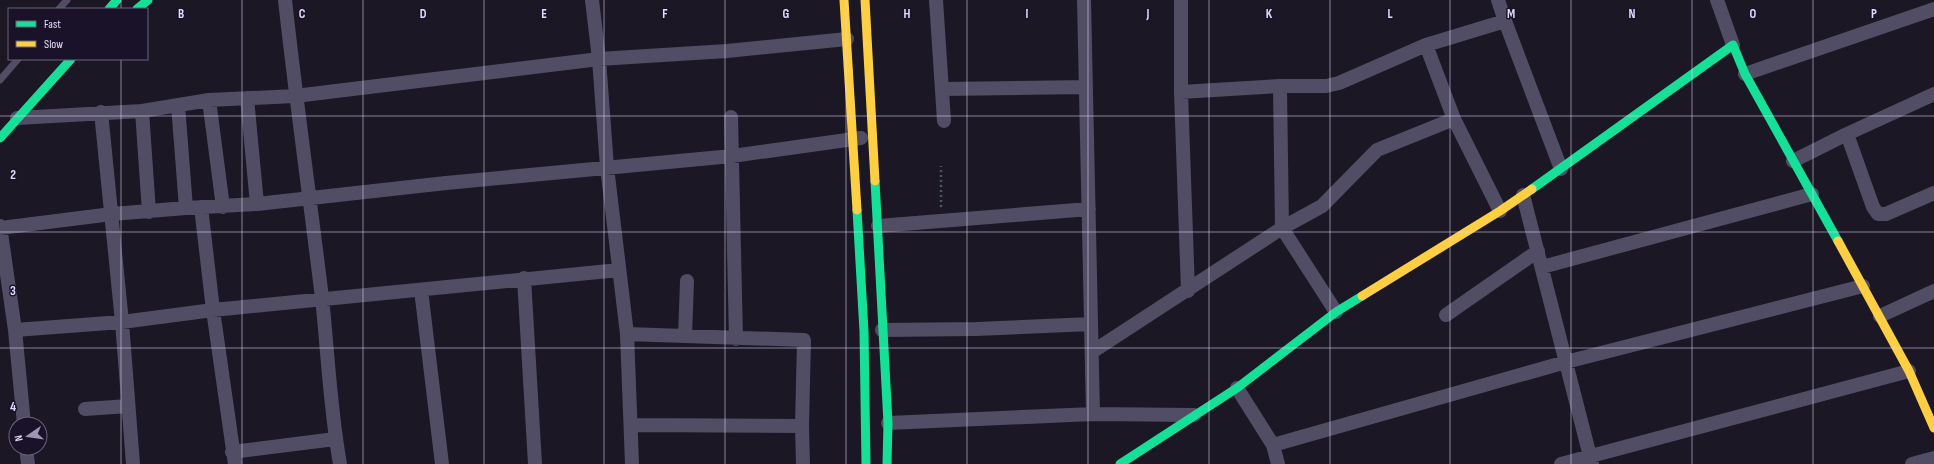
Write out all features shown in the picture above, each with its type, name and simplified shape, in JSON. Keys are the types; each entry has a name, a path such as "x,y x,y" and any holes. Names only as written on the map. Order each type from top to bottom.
{"street":[{"path":"110,8 117,0"},
{"path":"138,8 148,0"},
{"path":"285,0 295,96 305,160 322,300 335,439 340,464"},
{"path":"592,0 599,59 607,167 627,334 632,464"},
{"path":"844,0 864,331 866,464"},
{"path":"865,0 888,423 887,464"},
{"path":"936,0 944,121"},
{"path":"1084,0 1093,414"},
{"path":"1181,0 1181,92 1188,291"},
{"path":"1498,0 1561,169"},
{"path":"1722,1 1733,45 1745,74 1880,316 1909,371 1934,428"},
{"path":"1745,74 1934,9"},
{"path":"1181,92 1280,86 1326,86 1339,83 1426,45 1505,21"},
{"path":"17,118 101,112 142,111 209,100 295,96 599,59 727,51 847,39"},
{"path":"1426,45 1454,119 1500,211"},
{"path":"1120,464 1237,388 1336,312 1500,211 1733,45"},
{"path":"0,138 70,60"},
{"path":"1280,86 1282,228 1336,312"},
{"path":"942,90 1086,87"},
{"path":"1794,161 1847,134 1934,94"},
{"path":"248,98 258,204"},
{"path":"209,100 223,207"},
{"path":"178,105 186,208"},
{"path":"142,111 149,212"},
{"path":"101,112 122,322 133,464"},
{"path":"731,116 736,339"},
{"path":"1092,352 1188,291 1282,228 1322,206 1378,150 1454,119"},
{"path":"1847,134 1873,207 1878,214 1886,214 1934,193"},
{"path":"23,416 15,330 5,296 0,227 112,214 258,204 607,167 732,156 873,137"},
{"path":"1542,267 1812,194"},
{"path":"1523,195 1591,460"},
{"path":"201,208 213,310 234,458 335,439"},
{"path":"878,226 1089,209"},
{"path":"1446,314 1538,251"},
{"path":"15,330 122,322 213,310 421,290 524,278 619,270"},
{"path":"524,278 535,464"},
{"path":"685,336 687,281"},
{"path":"1273,445 1566,362 1863,286"},
{"path":"421,290 442,464"},
{"path":"1880,316 1934,292"},
{"path":"882,330 976,329 1091,324"},
{"path":"627,334 736,339 804,340 802,426 803,464"},
{"path":"1562,464 1591,460 1909,371"},
{"path":"1237,388 1273,445 1278,464"},
{"path":"85,409 128,406"},
{"path":"888,423 1093,414 1194,415"},
{"path":"631,425 802,426"},
{"path":"1912,464 1934,458"}],"lane":[{"path":"60,8 67,0"},
{"path":"0,80 17,60"}],"path":[{"path":"941,166 941,220"}],"traffic: fast":[{"path":"110,8 117,0"},
{"path":"138,8 148,0"},
{"path":"1532,189 1733,45 1745,74 1838,241"},
{"path":"0,138 70,60"},
{"path":"875,181 888,423 887,464"},
{"path":"857,210 864,331 866,464"},
{"path":"1120,464 1237,388 1336,312 1362,296"}],"traffic: slow":[{"path":"844,0 857,210"},
{"path":"865,0 875,181"},
{"path":"1362,296 1500,211 1532,189"},
{"path":"1838,241 1909,371 1934,428"}]}
